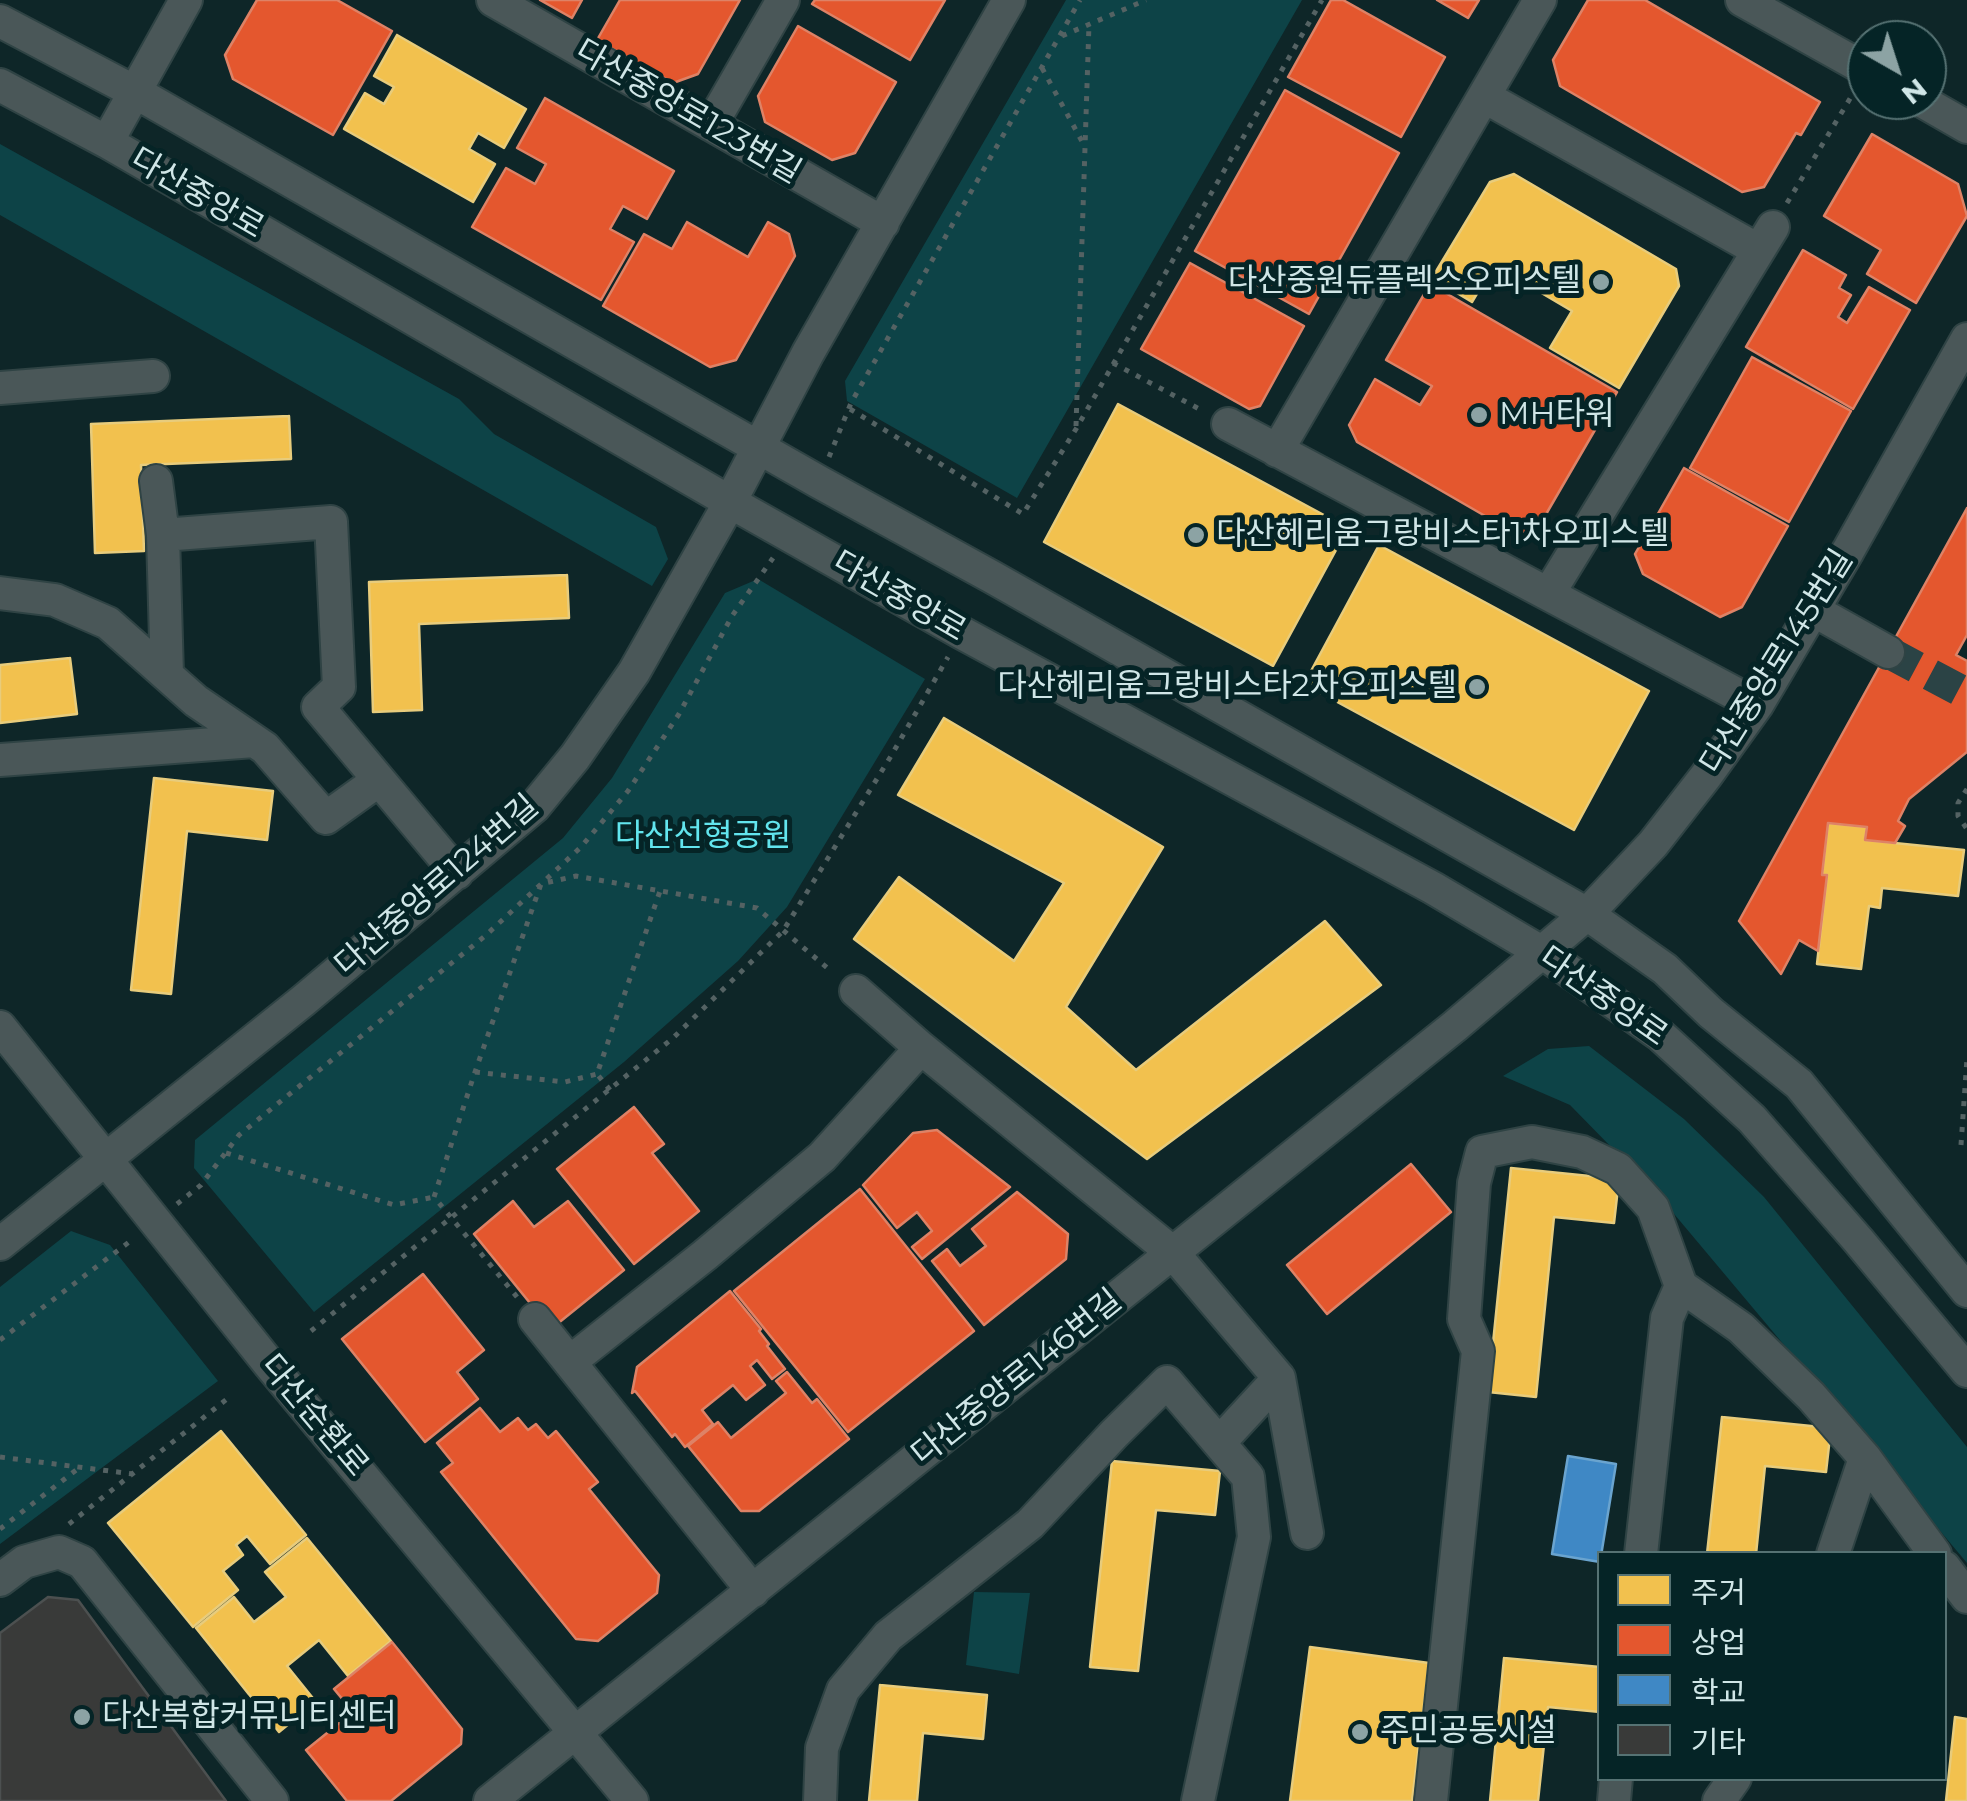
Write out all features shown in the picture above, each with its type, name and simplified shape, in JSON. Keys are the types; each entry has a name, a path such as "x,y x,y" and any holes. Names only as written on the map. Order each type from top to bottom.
{"street":[{"path":"107,142 186,0"},
{"name":"다산중앙로123번길","path":"493,0 883,223"},
{"path":"711,125 783,0"},
{"path":"730,502 808,353 1009,0"},
{"path":"1277,452 1540,0"},
{"path":"1742,0 1847,68"},
{"name":"다산중앙로","path":"0,20 135,92 1587,914 1665,969 1798,1084 1967,1292"},
{"name":"다산중앙로","path":"0,86 107,142 730,502 1433,888 1543,953 1660,1034 1752,1119 1967,1371"},
{"path":"1485,97 1765,238 1549,593"},
{"name":"다산중앙로145번길","path":"1543,953 1587,914 1653,844 1756,705 1967,339"},
{"path":"0,388 153,376"},
{"path":"1228,424 1756,705"},
{"path":"156,481 163,535 167,675"},
{"name":"다산중앙로124번길","path":"3,1235 107,1160 534,807 634,672 730,502"},
{"path":"163,535 330,522 340,687 318,708 457,872"},
{"path":"0,593 54,600 108,623 196,701 265,748 326,818 379,780"},
{"path":"1813,610 1888,652"},
{"path":"0,760 254,741"},
{"name":"다산중앙로146번길","path":"490,1801 1543,953"},
{"path":"856,991 1174,1253 1279,1378 1307,1533"},
{"name":"다산순환로","path":"0,1027 270,1364 632,1801"},
{"path":"571,1361 822,1157 921,1048"},
{"path":"1431,1801 1478,1351 1464,1319 1474,1183 1482,1152 1532,1142 1582,1152 1618,1169 1653,1208 1681,1286 1741,1328 1811,1396 1864,1458 1933,1551"},
{"path":"1641,1551 1668,1318 1681,1286"},
{"path":"535,1318 753,1591"},
{"path":"1219,1443 1279,1378"},
{"path":"820,1801 822,1748 843,1690 888,1636 1030,1524 1167,1382 1248,1477 1254,1537 1198,1801"},
{"path":"1835,1551 1864,1458"},
{"path":"0,1580 24,1562 59,1552 82,1562 272,1801"},
{"path":"1947,1571 1967,1597"}],"path":[{"path":"1059,37 1146,0"},
{"path":"849,409 1022,514 1076,428 1322,0"},
{"path":"1076,428 1089,24"},
{"path":"1042,68 1085,146"},
{"path":"1765,238 1847,103"},
{"path":"1113,364 1228,424"},
{"path":"311,1332 674,1038 783,931 892,756 962,632"},
{"path":"1967,788 1958,803 1958,816 1967,830"},
{"path":"434,1197 541,884 576,876 757,908 856,991"},
{"path":"597,1074 660,891"},
{"path":"1961,1145 1967,1058"},
{"path":"474,1072 565,1082 597,1074"},
{"path":"597,1074 610,1090"},
{"path":"226,1153 394,1205 434,1197"},
{"path":"434,1197 535,1318"},
{"path":"59,1552 62,1529 228,1399"},
{"path":"0,1457 133,1474"},
{"path":"0,1528 80,1467"}],"green space":[{"path":"1066,0 1302,0 1017,498 847,401 845,381"},
{"path":"0,144 459,399 494,434 656,527 668,559 652,586 0,215"},
{"name":"다산선형공원","path":"758,579 925,679 787,907 738,961 624,1062 314,1312 194,1168 195,1140 563,838 612,778 725,593"},
{"path":"1589,1046 1684,1119 1764,1197 1967,1447 1967,1563 1659,1196 1570,1105 1503,1076 1548,1049"},
{"path":"71,1231 110,1245 218,1381 0,1544 0,1287"},
{"path":"974,1592 1030,1593 1019,1674 966,1665"}],"building: 주거":[{"path":"397,35 526,109 504,148 478,133 469,149 495,164 473,202 344,129 365,93 384,104 394,87 374,76"},
{"name":"다산중원듀플렉스오피스텔","path":"1514,174 1676,269 1679,286 1619,388 1550,348 1572,311 1494,265 1472,302 1432,278 1490,182"},
{"name":"다산헤리움그랑비스타1차오피스텔","path":"1118,404 1348,528 1273,666 1044,542"},
{"path":"289,416 291,459 141,465 144,551 95,553 91,424"},
{"name":"다산헤리움그랑비스타2차오피스텔","path":"1379,545 1649,691 1574,830 1304,684"},
{"path":"567,575 569,618 419,624 422,710 373,712 369,582"},
{"path":"70,658 77,714 0,723 0,665"},
{"path":"944,718 1163,847 1066,1007 1136,1070 1325,921 1381,985 1147,1159 854,939 899,877 1014,961 1064,883 898,795"},
{"path":"154,778 273,791 267,840 187,831 171,994 131,990"},
{"path":"1828,823 1867,827 1865,840 1964,850 1958,896 1882,888 1880,908 1869,906 1861,969 1817,964 1827,875 1822,875"},
{"path":"1511,1168 1619,1179 1614,1223 1554,1217 1536,1397 1488,1392"},
{"path":"1722,1417 1831,1428 1826,1472 1765,1466 1756,1551 1707,1551"},
{"path":"221,1431 306,1535 270,1564 247,1536 236,1545 243,1555 223,1571 238,1590 193,1627 108,1523"},
{"path":"1112,1461 1220,1471 1215,1515 1156,1510 1138,1671 1090,1667"},
{"path":"307,1538 391,1641 348,1676 319,1640 287,1666 316,1702 279,1732 196,1628 234,1597 254,1622 286,1597 265,1572"},
{"name":"주민공동시설","path":"1310,1647 1429,1663 1412,1801 1290,1801"},
{"path":"1504,1658 1597,1667 1597,1712 1548,1707 1538,1801 1490,1801"},
{"path":"880,1685 987,1695 983,1739 923,1733 917,1801 869,1801"},
{"path":"1955,1717 1967,1719 1967,1801 1946,1801"}],"building: 상업":[{"path":"257,0 337,0 392,31 333,135 233,79 225,55"},
{"path":"540,0 582,0 572,18"},
{"path":"620,0 740,0 698,74 673,83 597,40"},
{"path":"815,0 945,0 910,60 812,4"},
{"path":"1331,0 1343,0 1445,57 1401,137 1288,77"},
{"path":"1437,0 1479,0 1468,18"},
{"path":"1588,0 1645,0 1820,102 1764,187 1742,192 1560,86 1553,60"},
{"path":"798,26 896,82 855,153 832,160 765,122 758,96"},
{"path":"1285,90 1399,153 1309,314 1195,251"},
{"path":"545,98 674,171 647,219 623,206 610,229 634,242 601,300 472,227 506,168 535,184 546,164 517,148"},
{"path":"1872,134 1958,184 1967,216 1916,303 1867,274 1881,250 1824,216"},
{"path":"687,222 748,257 768,222 789,234 795,256 736,360 710,367 603,306 644,234 672,249"},
{"path":"1803,250 1846,275 1839,288 1851,295 1838,317 1847,323 1869,287 1910,310 1853,409 1746,347"},
{"path":"1190,263 1304,326 1260,406 1249,409 1141,349"},
{"name":"MH타워","path":"1430,284 1617,392 1538,528 1518,535 1357,442 1349,425 1375,379 1420,405 1432,386 1386,360"},
{"path":"1752,357 1851,411 1789,522 1690,468"},
{"path":"1684,468 1788,526 1742,607 1720,617 1643,574 1635,554"},
{"path":"1967,508 1967,635 1956,655 1967,661 1967,752 1909,799 1898,821 1905,826 1895,843 1865,840 1867,827 1828,823 1822,875 1827,875 1818,951 1799,940 1781,974 1739,921"},
{"path":"634,1107 664,1144 652,1153 699,1211 634,1264 557,1169"},
{"path":"937,1130 1010,1187 922,1259 912,1247 932,1231 917,1212 897,1228 863,1185 913,1133"},
{"path":"1411,1164 1451,1212 1327,1314 1287,1265"},
{"path":"860,1189 974,1331 848,1432 734,1291"},
{"path":"1017,1192 1068,1234 1066,1259 984,1325 932,1261 947,1249 960,1266 986,1246 972,1229"},
{"path":"513,1201 534,1227 568,1201 624,1270 551,1329 474,1234"},
{"path":"423,1274 484,1350 457,1372 478,1399 425,1442 342,1339"},
{"path":"730,1291 761,1329 767,1346 785,1369 772,1379 757,1360 750,1366 765,1385 746,1400 733,1385 702,1410 713,1424 685,1447 675,1434 672,1437 635,1391 632,1393 637,1367"},
{"path":"787,1372 812,1403 817,1399 849,1439 759,1511 741,1511 688,1446 718,1422 731,1438 786,1393 776,1381"},
{"path":"480,1408 500,1432 518,1418 528,1430 536,1424 548,1438 556,1431 598,1482 589,1489 659,1575 657,1593 598,1641 576,1639 441,1472 453,1463 437,1443"},
{"path":"392,1642 462,1729 461,1744 391,1801 347,1801 306,1750 353,1712 334,1689"}],"building: 학교":[{"path":"1568,1456 1616,1464 1597,1562 1552,1554"}],"building: 기타":[{"name":"다산복합커뮤니티센터","path":"48,1597 78,1600 226,1801 0,1801 0,1633"}],"tunnel":[{"path":"1888,652 1967,694"}],"place":[{"name":"다산중원듀플렉스오피스텔","path":"1601,282"},
{"name":"MH타워","path":"1479,415"},
{"name":"다산헤리움그랑비스타1차오피스텔","path":"1196,535"},
{"name":"다산헤리움그랑비스타2차오피스텔","path":"1477,687"},
{"name":"다산복합커뮤니티센터","path":"82,1717"},
{"name":"주민공동시설","path":"1360,1732"}]}
